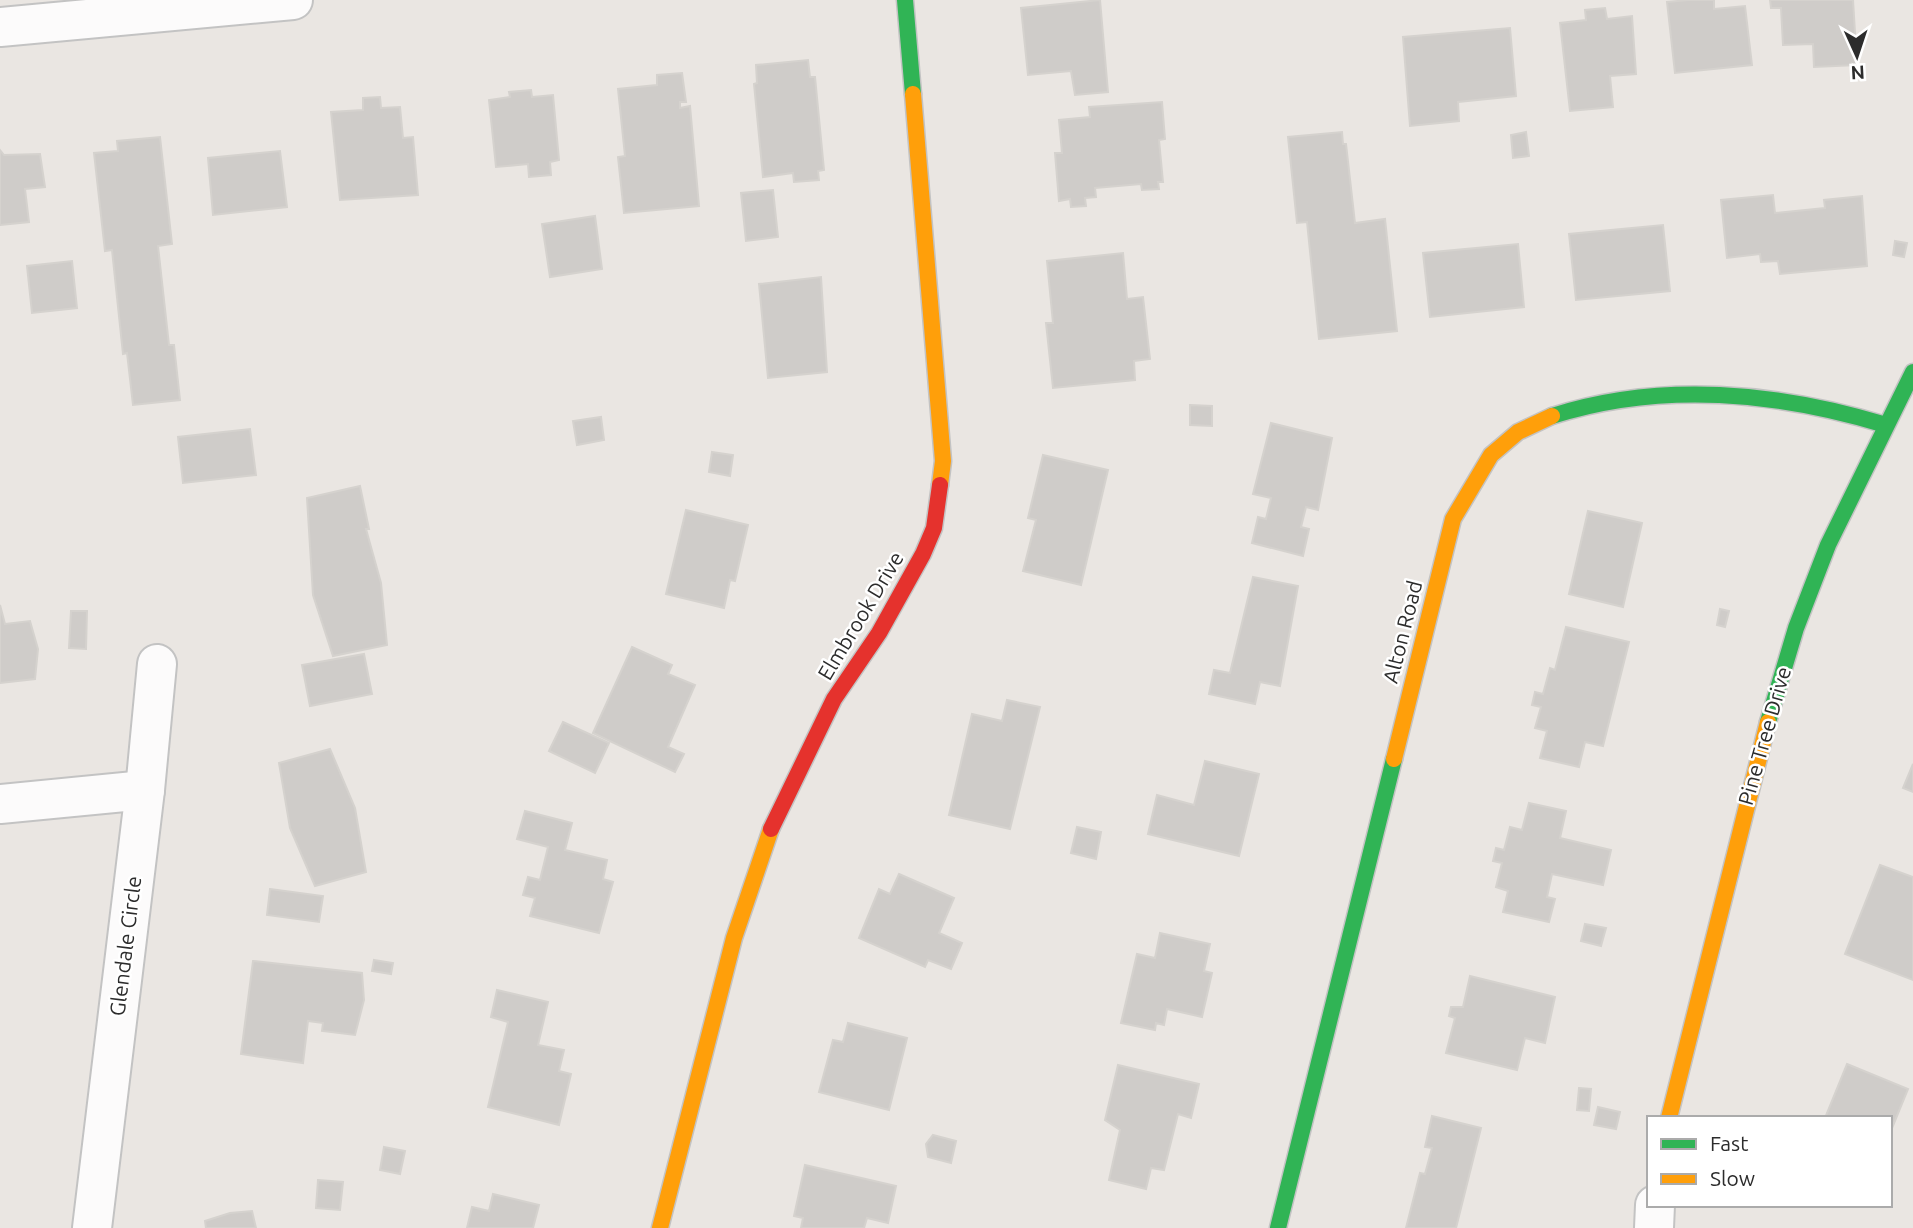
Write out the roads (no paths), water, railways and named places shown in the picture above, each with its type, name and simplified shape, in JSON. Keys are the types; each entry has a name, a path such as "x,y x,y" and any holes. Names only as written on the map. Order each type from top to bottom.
{"street":[{"path":"0,27 293,0"},
{"name":"Elmbrook Drive","path":"660,1228 734,938 768,834 834,699 904,592 934,528 943,461 905,0"},
{"name":"Pine Tree Drive","path":"1669,1116 1762,741 1797,628 1828,545 1913,372"},
{"name":"Alton Road","path":"1278,1228 1453,519 1492,453 1532,424 1568,411 1609,402 1682,393 1743,395 1806,403 1886,425"},
{"name":"Glendale Circle","path":"92,1228 145,790 157,664"},
{"path":"0,804 145,790"},
{"path":"1654,1228 1655,1207"}]}
